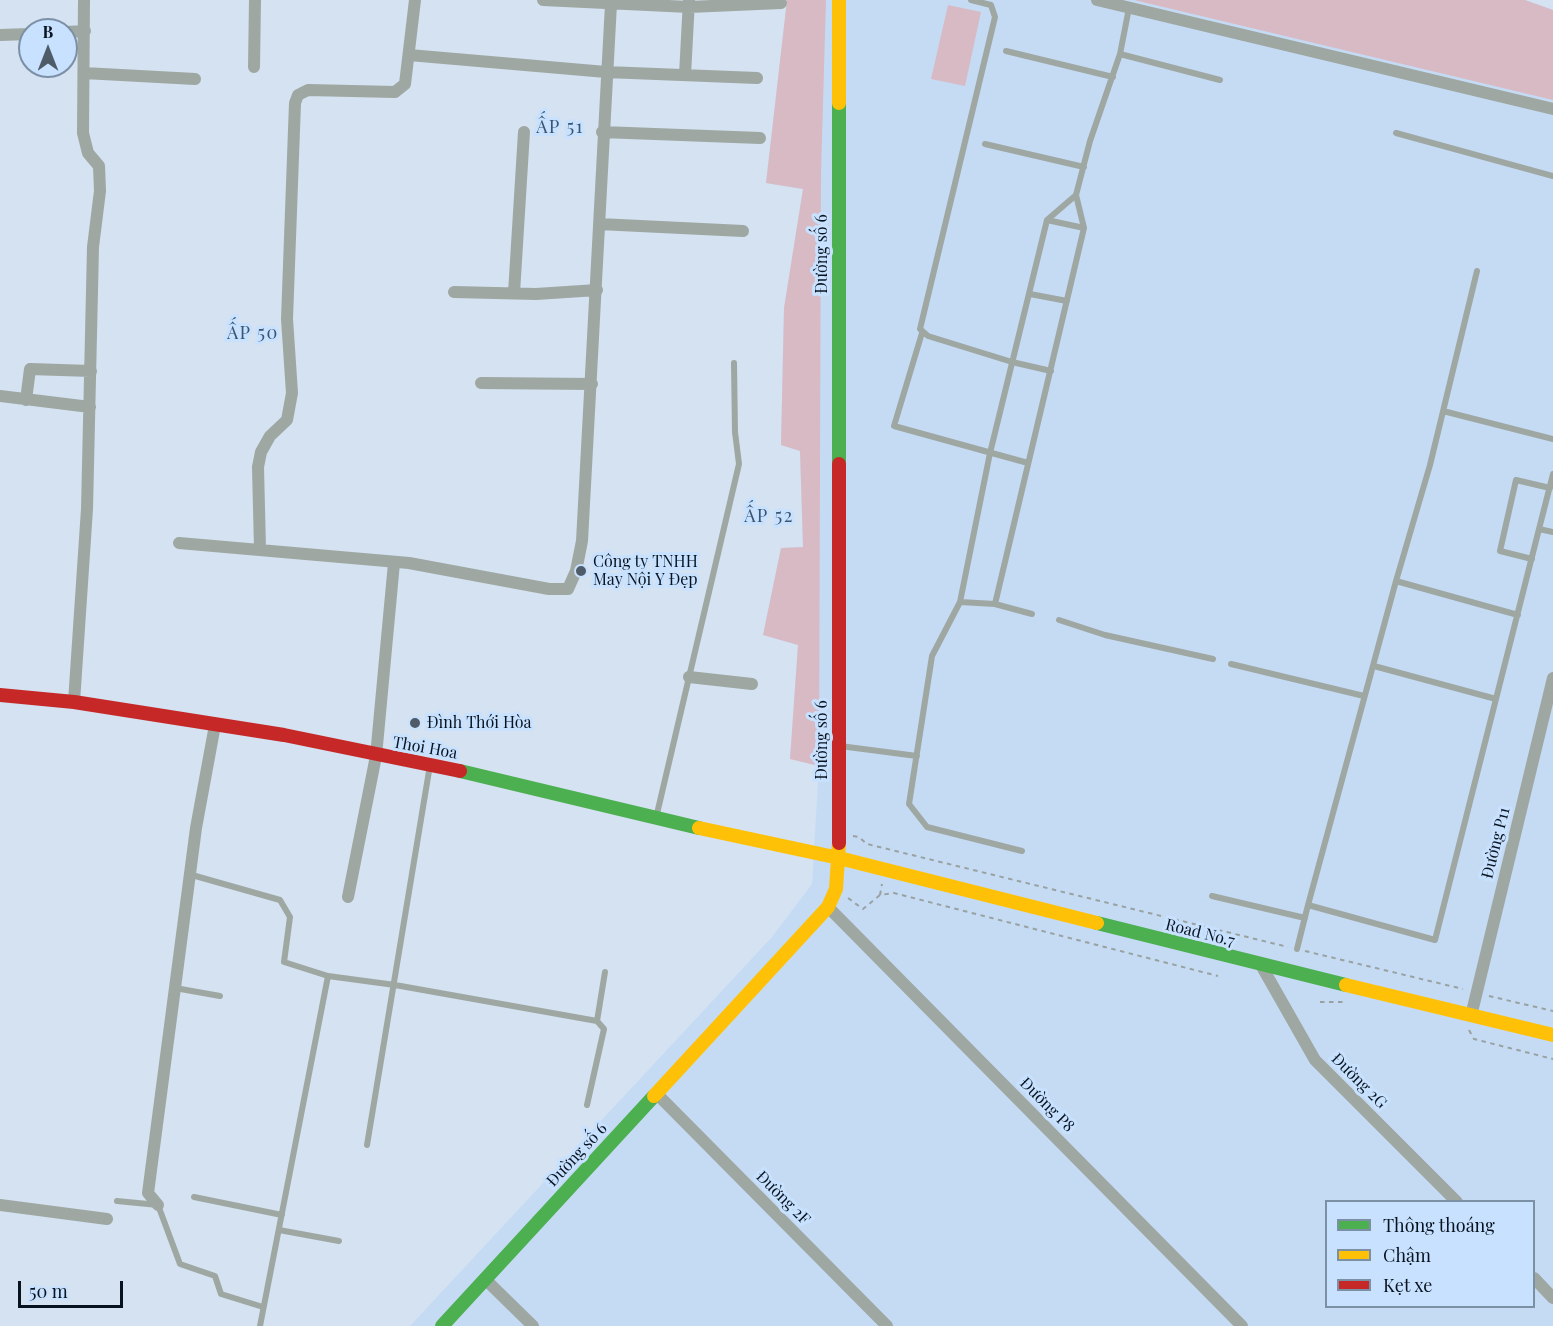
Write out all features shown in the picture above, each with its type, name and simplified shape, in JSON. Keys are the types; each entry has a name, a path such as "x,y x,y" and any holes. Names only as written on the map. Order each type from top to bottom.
{"street":[{"path":"74,702 87,509 93,247 100,191 99,166 88,153 83,133 84,0"},
{"path":"254,67 255,0"},
{"path":"260,549 258,467 261,452 270,436 287,420 292,393 287,319 295,103 298,95 308,90 395,92 405,84 415,0"},
{"path":"543,0 611,3 781,3"},
{"name":"Đường số 6","path":"442,1326 828,907 836,889 840,858 838,836 839,0"},
{"path":"1097,0 1553,109"},
{"path":"178,543 409,563 549,589 568,589 576,572 582,541 597,291 602,132 611,3"},
{"path":"685,75 689,3"},
{"path":"78,31 85,31"},
{"path":"0,35 18,34"},
{"path":"410,55 606,72 757,78"},
{"path":"84,73 195,79"},
{"path":"514,293 524,132"},
{"path":"602,132 760,138"},
{"path":"599,224 743,231"},
{"path":"454,292 597,291"},
{"path":"26,400 30,369 91,370"},
{"path":"481,383 592,384"},
{"path":"0,396 90,407"},
{"path":"348,897 376,756 394,563"},
{"path":"689,677 752,684"},
{"name":"Đường P11","path":"1471,1016 1553,678"},
{"name":"Thoi Hoa","path":"0,695 74,702 284,735 376,756 430,764 656,819 840,858"},
{"path":"158,1205 148,1193 192,875 196,828 215,724"},
{"name":"Road No.7","path":"840,858 1261,965 1553,1035"},
{"name":"Đường P8","path":"828,907 1242,1326"},
{"name":"Đường 2G","path":"1261,965 1315,1060 1455,1200"},
{"name":"Đường 2F","path":"656,1093 887,1326"},
{"path":"0,1205 107,1219"},
{"path":"485,1279 533,1326"},
{"path":"1535,1280 1553,1298"}],"lane":[{"path":"971,0 991,5 995,17 920,323 922,333 894,426 1028,463"},
{"path":"995,604 1084,228 1076,195 1120,54 1129,8"},
{"path":"1006,51 1113,77"},
{"path":"1120,54 1220,80"},
{"path":"1396,133 1553,176"},
{"path":"985,144 1084,167"},
{"path":"1022,851 927,827 909,804 932,656 960,602 990,453 1047,219 1076,195"},
{"path":"1047,219 1084,228"},
{"path":"1297,949 1443,411 1477,272"},
{"path":"1030,294 1067,301"},
{"path":"922,333 1012,362 1051,370"},
{"path":"656,819 739,465 735,432 734,363"},
{"path":"1443,411 1553,439"},
{"path":"1308,905 1435,940 1553,474"},
{"path":"1532,559 1500,550 1516,480 1550,488"},
{"path":"1539,529 1553,532"},
{"path":"1396,581 1518,615"},
{"path":"960,602 995,604 1032,614"},
{"path":"1059,620 1105,634 1213,659"},
{"path":"1231,664 1364,696"},
{"path":"1374,666 1496,699"},
{"path":"838,746 916,756"},
{"path":"367,1145 430,764"},
{"path":"192,875 280,900 290,917 284,962 328,976 395,985 597,1021 604,1029 587,1105"},
{"path":"1212,896 1305,918"},
{"path":"597,1021 605,972"},
{"path":"260,1326 328,976"},
{"path":"175,988 220,996"},
{"path":"194,1197 282,1215"},
{"path":"117,1201 158,1205 180,1264 214,1276 221,1294 263,1307"},
{"path":"279,1230 339,1241"}],"path":[{"path":"838,836 860,837 867,844 1553,1011"},
{"path":"836,889 863,909 880,895 894,893 1218,976"},
{"path":"1320,1002 1351,1002"},
{"path":"1469,1030 1474,1039 1553,1059"}],"shaded area":[{"path":"787,0 1525,0 1553,10 1553,1326 410,1326 772,937 812,884 819,766 790,759 798,645 763,635 781,548 803,547 800,451 781,445 784,308 803,189 766,183"},
{"path":"787,0 826,0 821,174 819,766 790,759 798,645 763,635 781,548 803,547 800,451 781,445 784,308 803,189 766,183"},
{"path":"1134,0 1525,0 1553,10 1553,100"},
{"path":"948,5 981,12 965,86 931,79"}],"traffic: fast":[{"path":"839,103 839,464"},
{"path":"460,771 699,828"},
{"path":"1097,923 1346,985"},
{"path":"442,1326 654,1096"}],"traffic: slow":[{"path":"839,0 839,103"},
{"path":"699,828 839,858 1097,923"},
{"path":"654,1096 828,907 836,889 839,843"},
{"path":"1346,985 1553,1035"}],"traffic: jam":[{"path":"839,464 839,843"},
{"path":"0,695 74,702 284,735 460,771"}],"place":[{"name":"Công ty TNHH May Nội Y Đẹp","path":"581,571"},
{"name":"Đình Thới Hòa","path":"415,723"}],"district":[{"name":"ẤP 51","path":"560,127"},
{"name":"ẤP 50","path":"253,333"},
{"name":"ẤP 52","path":"769,516"}]}
